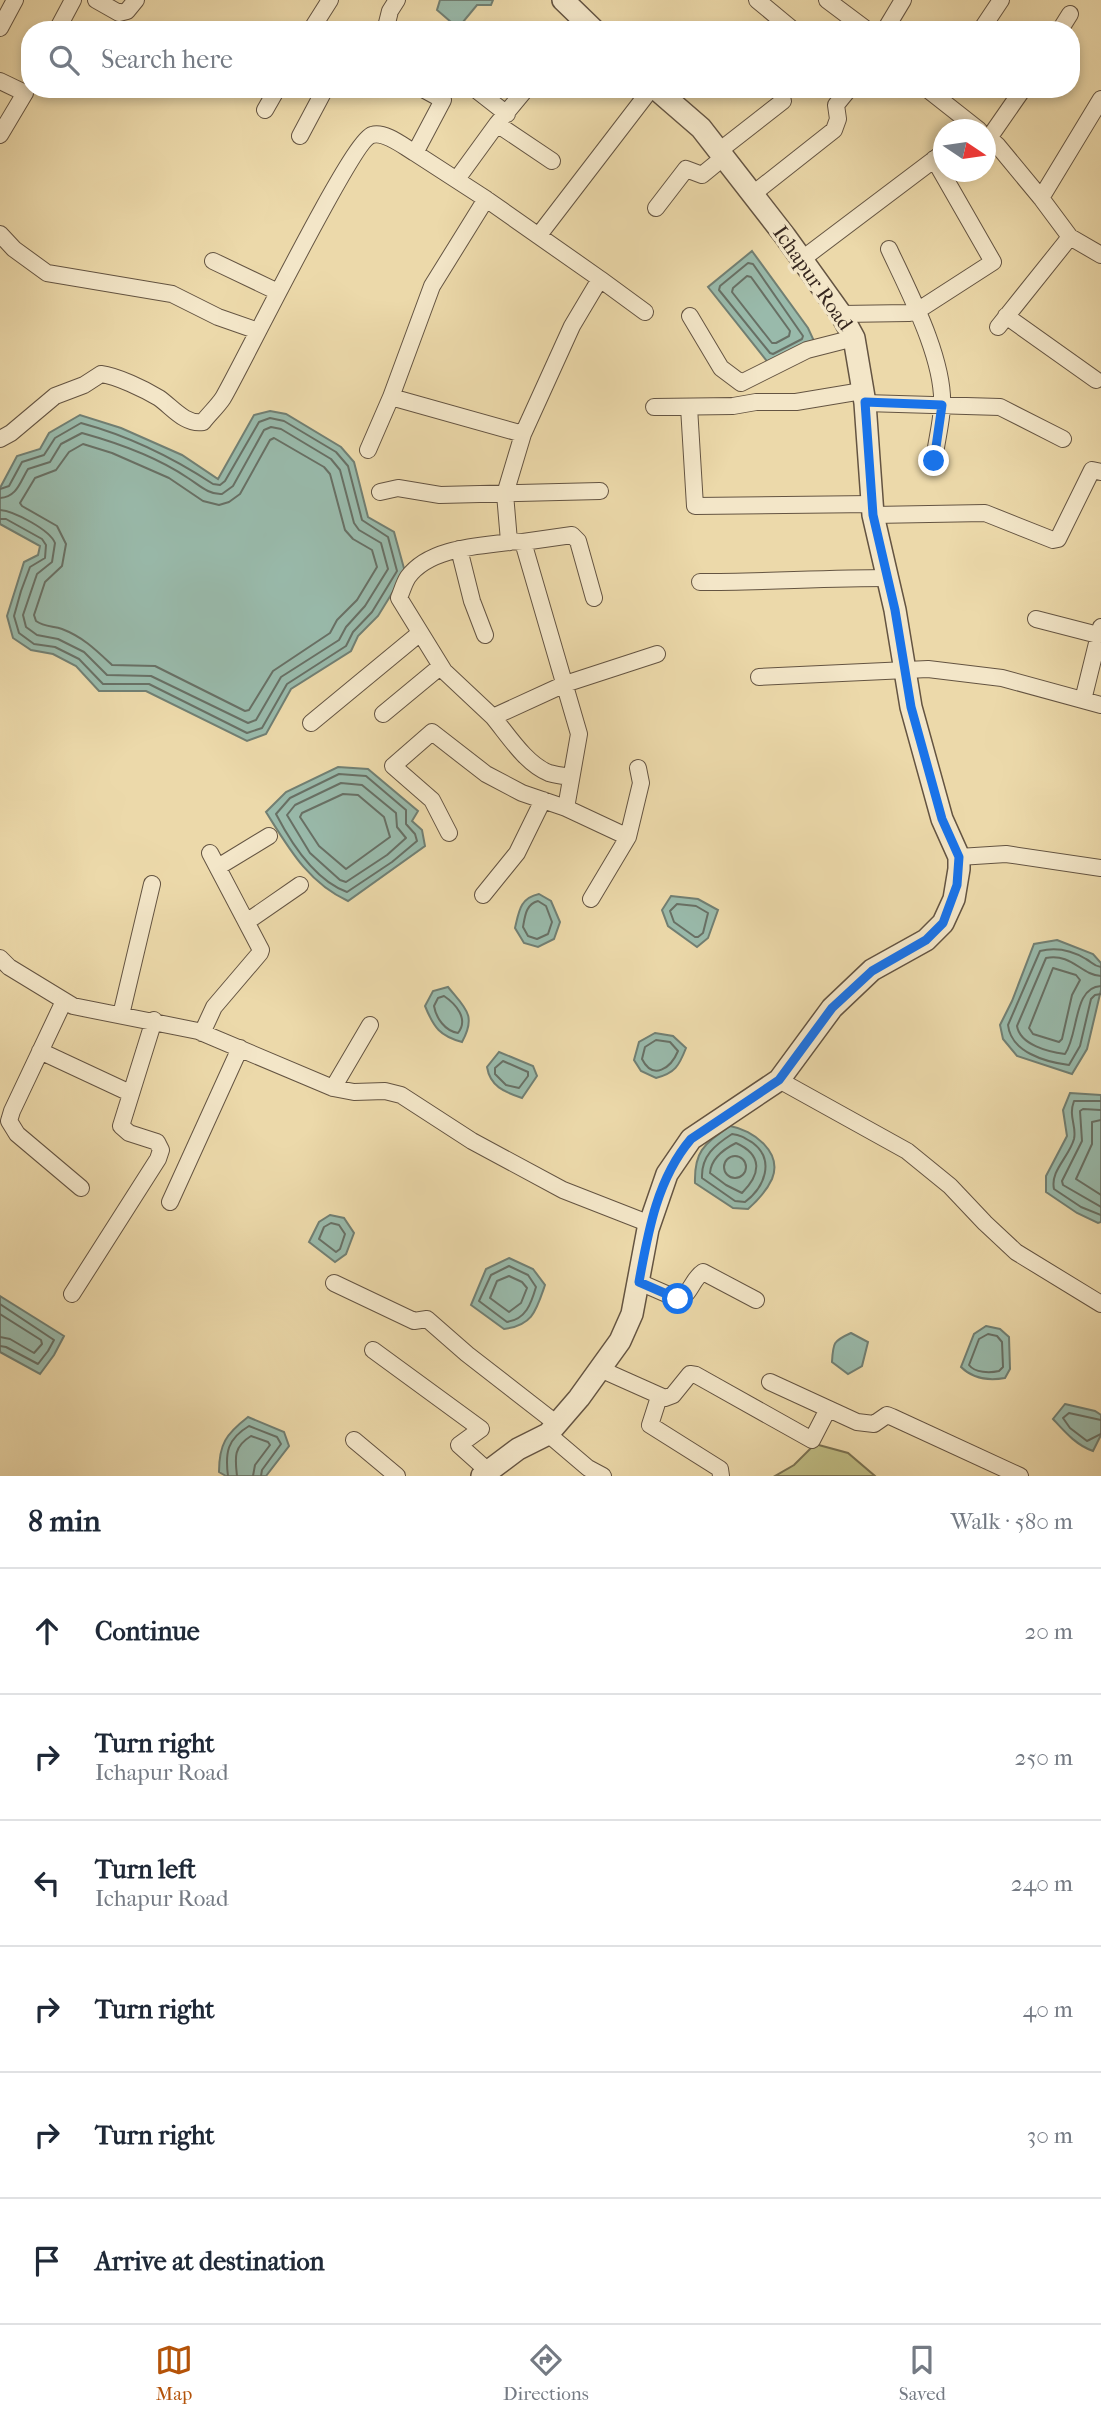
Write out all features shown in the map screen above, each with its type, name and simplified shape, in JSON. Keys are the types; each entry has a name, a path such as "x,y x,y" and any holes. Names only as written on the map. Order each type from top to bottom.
{"street":[{"path":"0,29 15,0"},
{"path":"62,21 73,0"},
{"path":"96,0 119,13 127,11 136,0"},
{"path":"317,21 331,0"},
{"path":"388,21 397,0"},
{"path":"563,0 582,21"},
{"path":"757,0 782,21"},
{"path":"827,0 855,21"},
{"path":"890,21 903,0"},
{"path":"987,21 1001,0"},
{"path":"1066,21 1070,14"},
{"path":"0,81 21,86"},
{"path":"0,135 21,98"},
{"path":"265,110 272,98"},
{"path":"300,136 320,98"},
{"path":"415,153 444,98"},
{"path":"483,98 502,119 552,161"},
{"path":"457,179 519,98"},
{"path":"538,235 646,98"},
{"name":"Ichapur Road","path":"664,98 701,128 841,314 854,338 863,397 873,509 911,707 942,819 959,857"},
{"path":"752,194 834,130 838,119 836,105 840,98"},
{"path":"941,98 965,119"},
{"path":"993,119 1014,98"},
{"path":"1041,198 1101,99"},
{"path":"656,208 686,169 702,175 721,154 783,101"},
{"path":"0,439 55,396 84,385 101,374 111,375 158,397 191,422 202,422 221,401 349,164 366,137 373,134 382,135 457,179 645,312"},
{"path":"996,149 1041,198 1070,237 1101,255"},
{"path":"801,260 933,160"},
{"path":"841,314 917,311 993,262 953,182"},
{"path":"368,450 391,397 432,286 486,199"},
{"path":"0,234 14,249 47,273 172,294 218,317 258,331"},
{"path":"1070,237 1002,321 1096,380"},
{"path":"889,249 917,311 937,368 942,405 934,461"},
{"path":"213,261 278,292"},
{"path":"566,808 579,734 517,542 505,494 523,434 572,326 600,279"},
{"path":"690,316 721,368 741,383 807,350 854,338"},
{"path":"391,397 523,434"},
{"path":"654,407 863,397 942,405 1000,407 1063,439"},
{"path":"689,407 695,506 985,513 1054,540 1058,539 1092,470 1101,472"},
{"path":"380,492 398,488 440,495 600,491"},
{"path":"571,777 549,773 524,755 493,717 458,686 441,666 399,598 408,577 434,557 459,549 572,535 578,541 594,598"},
{"path":"459,549 472,601 485,635"},
{"path":"700,582 888,578"},
{"path":"1036,619 1100,631 1083,700"},
{"path":"311,723 420,633"},
{"path":"493,717 565,684 657,654"},
{"path":"383,714 441,666"},
{"path":"759,677 928,668 1002,678 1101,705"},
{"path":"449,833 432,800 393,766 432,732 485,774 522,793 566,808 628,837"},
{"path":"591,899 628,837 641,783 638,768"},
{"path":"483,895 517,853 543,800"},
{"path":"202,1032 214,1007 260,953 258,941 214,860 268,836"},
{"path":"373,1350 481,1429 459,1445 485,1474 518,1449 552,1429 620,1342 632,1314 650,1224 667,1174 691,1139 779,1080 832,1008 872,971 926,940 943,923 957,885 959,857 1006,854 1101,868"},
{"path":"121,1015 152,884"},
{"path":"248,922 300,885"},
{"path":"0,958 9,967 73,1006 154,1020 202,1032 333,1088 354,1092 385,1091 401,1095 472,1140 563,1190 650,1224"},
{"path":"64,1001 9,1121 18,1134 81,1188"},
{"path":"72,1294 115,1229 161,1150 157,1142 129,1133 121,1126 154,1020"},
{"path":"333,1088 370,1025"},
{"path":"170,1202 240,1048"},
{"path":"40,1051 130,1094"},
{"path":"779,1080 907,1151 950,1186 1016,1252 1101,1304"},
{"path":"639,1282 678,1299 684,1297 697,1276 703,1272 756,1300"},
{"path":"334,1283 414,1321 427,1319 552,1429 588,1468 603,1476"},
{"path":"600,1369 659,1397 669,1398 690,1374 813,1440 828,1409"},
{"path":"770,1382 857,1422 872,1424 887,1415 1020,1476"},
{"path":"659,1397 650,1425 720,1469 721,1476"},
{"path":"354,1440 397,1476"}],"shaded area":[{"path":"815,1444 848,1453 875,1476 775,1476 794,1465"}],"water":[{"path":"440,0 493,0 491,5 477,5 464,21 450,21 437,10"},
{"path":"752,251 808,328 814,341 770,365 708,287"},
{"path":"270,411 286,414 341,447 354,462 368,517 394,532 405,572 378,616 358,636 351,651 291,689 266,734 247,741 146,691 99,691 76,666 53,654 31,650 13,638 7,616 24,562 38,555 40,546 0,524 0,488 17,456 40,449 49,433 80,415 121,428 182,455 218,479 254,415"},
{"path":"338,767 368,769 418,811 412,821 422,830 425,846 348,901 310,874 291,851 266,812 286,792"},
{"path":"539,894 551,901 560,922 554,939 538,947 524,943 515,928 524,902"},
{"path":"671,896 698,899 718,910 708,938 697,947 668,926 662,910"},
{"path":"1057,940 1093,954 1101,963 1101,990 1087,1049 1072,1074 1017,1056 1003,1039 1000,1025 1034,944"},
{"path":"448,987 469,1018 462,1042 439,1030 425,1006 433,991"},
{"path":"655,1033 673,1036 686,1048 675,1068 656,1078 641,1071 634,1060 639,1042"},
{"path":"499,1052 533,1066 537,1076 522,1098 504,1091 491,1079 487,1067"},
{"path":"1070,1093 1101,1095 1101,1222 1098,1223 1077,1213 1046,1192 1046,1176 1067,1136 1063,1110"},
{"path":"730,1126 756,1137 770,1151 773,1160 774,1169 770,1183 748,1209 733,1208 695,1183 699,1155 714,1138"},
{"path":"330,1215 344,1218 354,1233 346,1254 335,1262 309,1242 319,1222"},
{"path":"509,1258 533,1269 545,1285 532,1315 521,1324 504,1329 471,1305 486,1269"},
{"path":"0,1296 64,1336 40,1374 0,1352"},
{"path":"986,1326 1000,1329 1009,1337 1010,1369 1005,1378 981,1378 961,1367 974,1334"},
{"path":"851,1333 868,1342 862,1366 848,1374 832,1362 832,1356 837,1341"},
{"path":"1065,1404 1101,1415 1101,1435 1093,1451 1076,1442 1053,1419"},
{"path":"248,1417 284,1432 289,1446 266,1476 226,1476 219,1472 222,1447 229,1434"}],"route":[{"path":"678,1299 639,1282 649,1229 673,1163 691,1139 779,1080 832,1008 872,971 926,940 943,923 954,899 959,857 942,819 911,707 895,610 873,515 865,402 942,405 934,461"}]}
